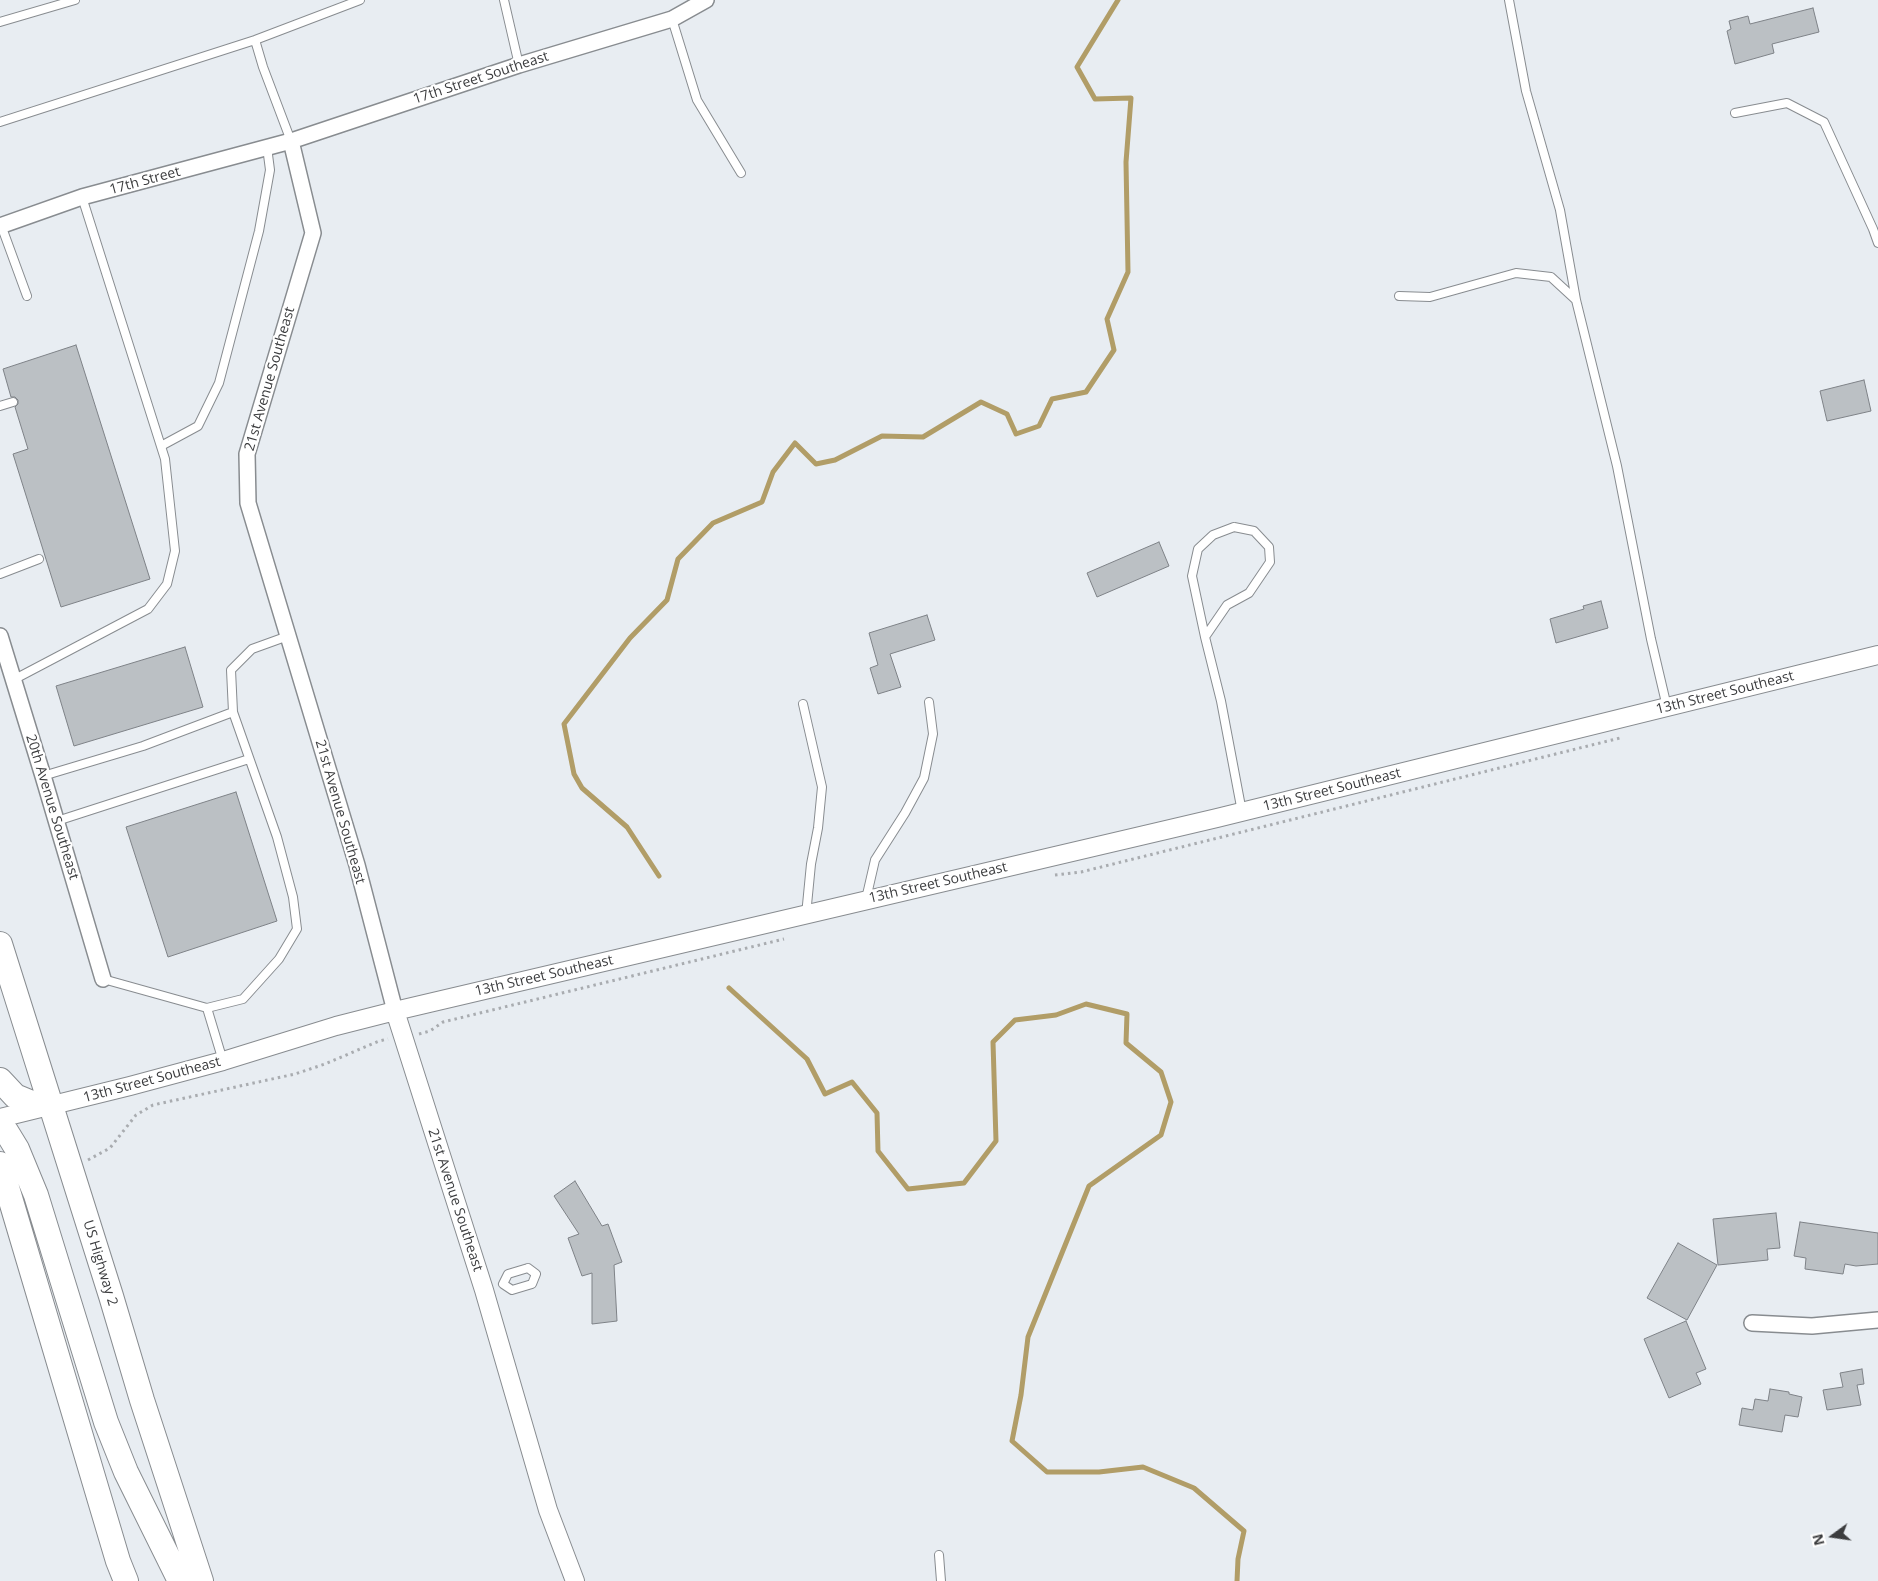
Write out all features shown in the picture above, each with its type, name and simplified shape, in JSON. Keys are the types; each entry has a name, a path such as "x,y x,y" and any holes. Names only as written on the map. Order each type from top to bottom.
{"highway":[{"name":"US Highway 2","path":"0,944 142,1400 201,1581"},
{"path":"0,1080 14,1096 32,1103 51,1106"},
{"path":"0,1128 6,1131 17,1150 36,1195 106,1422 126,1472 180,1581"},
{"path":"0,1164 118,1560 126,1581"}],"street":[{"name":"17th Street Southeast","path":"291,140 519,65 672,19 706,0"},
{"name":"17th Street","path":"0,226 82,197 268,148 291,140"},
{"name":"21st Avenue Southeast","path":"291,140 314,233 247,454 248,503 357,865 395,1011 494,1287 548,1510 575,1581"},
{"name":"20th Avenue Southeast","path":"0,636 44,776 103,979"},
{"name":"13th Street Southeast","path":"0,1118 222,1061 336,1026 395,1011 1242,812 1878,655"},
{"path":"1752,1323 1812,1326 1878,1320"}],"lane":[{"path":"0,22 75,0"},
{"path":"0,122 254,40 360,0"},
{"path":"504,0 519,65"},
{"path":"1509,0 1526,90 1560,210 1576,300 1617,466 1651,639 1667,707"},
{"path":"672,19 697,100 741,174"},
{"name":"21st Avenue Southeast","path":"254,40 291,140"},
{"path":"1736,113 1787,103 1824,122 1878,243"},
{"path":"161,446 198,426 219,384 259,231 270,170 268,148"},
{"path":"13,680 148,609 167,584 175,550 166,459 82,197"},
{"path":"0,226 27,296"},
{"path":"1399,296 1430,298 1516,273 1552,277 1576,300"},
{"path":"0,406 13,402"},
{"path":"1205,637 1227,605 1249,593 1270,562 1269,547 1254,531 1234,527 1213,535 1198,550 1192,576 1205,637 1221,701 1242,812"},
{"path":"0,574 39,559"},
{"path":"103,979 207,1008 242,998 279,959 297,929 293,897 277,837 233,712 231,670 252,650 288,636"},
{"path":"866,899 874,860 905,813 924,778 934,734 929,702"},
{"path":"803,704 822,787 806,915"},
{"path":"44,776 142,746 233,712"},
{"path":"57,820 249,759"},
{"path":"207,1008 222,1061"},
{"path":"528,1268 538,1274 532,1284 512,1290 494,1287 508,1274 528,1268"},
{"path":"939,1555 941,1581"}],"path":[{"path":"93,1158 110,1148 136,1115 153,1105 295,1074 325,1064 379,1041"}],"building":[{"path":"1813,8 1819,32 1772,44 1774,53 1735,64 1727,31 1731,29 1729,21 1748,16 1750,24"},
{"path":"76,345 150,579 61,607 13,454 28,449 15,407 18,404 18,400 15,397 11,397 3,369"},
{"path":"1864,380 1871,411 1827,421 1820,391"},
{"path":"1159,542 1169,566 1097,597 1087,573"},
{"path":"1601,601 1608,628 1556,643 1550,619 1584,609 1583,606"},
{"path":"927,615 935,640 890,654 901,687 878,694 870,668 878,665 869,633"},
{"path":"185,647 203,707 74,746 56,686"},
{"path":"236,792 277,921 168,957 126,827"},
{"path":"575,1181 602,1226 608,1224 622,1262 614,1265 617,1321 592,1324 592,1273 582,1276 568,1238 579,1234 554,1196"},
{"path":"1776,1213 1780,1248 1767,1249 1768,1260 1718,1265 1713,1219"},
{"path":"1800,1222 1878,1233 1878,1264 1856,1266 1845,1264 1843,1274 1805,1269 1806,1258 1794,1256"},
{"path":"1678,1243 1717,1265 1687,1320 1647,1298"},
{"path":"1686,1321 1706,1369 1696,1373 1701,1384 1669,1398 1644,1339"},
{"path":"1862,1369 1864,1384 1857,1385 1861,1405 1827,1410 1823,1390 1843,1387 1840,1373"},
{"path":"1770,1389 1789,1392 1789,1394 1802,1397 1798,1417 1785,1415 1782,1432 1739,1425 1742,1408 1753,1410 1755,1399 1768,1401"}],"waterway":[{"path":"659,876 627,827 582,788 574,774 564,724 630,638 667,600 678,559 713,523 762,502 773,472 795,443 816,464 835,460 882,436 923,437 981,402 1007,414 1016,434 1039,426 1052,399 1086,392 1114,350 1107,319 1128,272 1126,162 1131,98 1095,99 1077,67 1118,0"},
{"path":"729,988 807,1059 825,1094 852,1082 877,1113 878,1151 908,1189 964,1183 996,1141 993,1042 1015,1020 1056,1015 1086,1004 1127,1014 1126,1043 1161,1072 1171,1102 1161,1135 1089,1186 1028,1337 1021,1395 1012,1441 1047,1472 1099,1472 1143,1467 1194,1488 1244,1531 1238,1559 1237,1581"}]}
